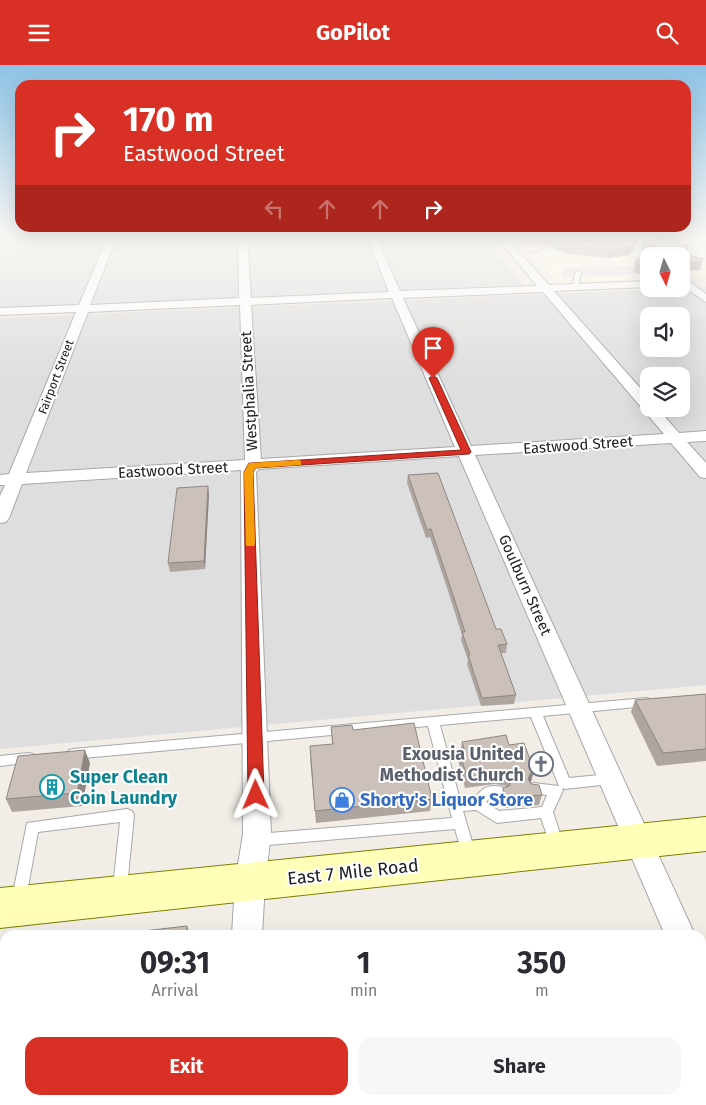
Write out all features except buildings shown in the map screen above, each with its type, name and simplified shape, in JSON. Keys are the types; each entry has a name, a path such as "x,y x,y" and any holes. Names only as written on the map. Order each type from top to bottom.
{"street":[{"name":"Fairport Street","path":"0,518 8,480 93,285"},
{"name":"Westphalia Street","path":"243,285 252,465 248,472 257,840 250,883 248,930"},
{"name":"Goulburn Street","path":"392,285 678,930"},
{"path":"543,285 640,398"},
{"path":"0,312 636,285"},
{"path":"690,287 706,299"},
{"path":"657,417 706,473"},
{"name":"Eastwood Street","path":"8,480 706,436"},
{"name":"East 7 Mile Road","path":"9,907 706,834"}],"lane":[{"path":"60,755 660,701"},
{"path":"535,712 560,787 546,811 559,850"},
{"path":"433,721 470,860"},
{"path":"0,761 40,757"},
{"path":"534,789 610,779"},
{"path":"478,804 485,793 500,792"},
{"path":"455,806 478,804 497,817 546,811"},
{"path":"9,907 32,827 127,815 120,896"},
{"path":"257,840 460,823"}],"shaded area":[{"path":"0,285 523,285 0,308"},
{"path":"706,287 706,685 0,749 0,318 640,290 640,297 690,297 690,288"}],"slow traffic":[{"path":"250,544 248,472 252,465 298,463"}],"place":[{"name":"Exousia United Methodist Church","path":"541,764"},
{"name":"Super Clean Coin Laundry","path":"52,787"},
{"name":"Shorty's Liquor Store","path":"342,800"}],"route":[{"path":"256,795 248,472 252,465 466,452 433,378"}]}
